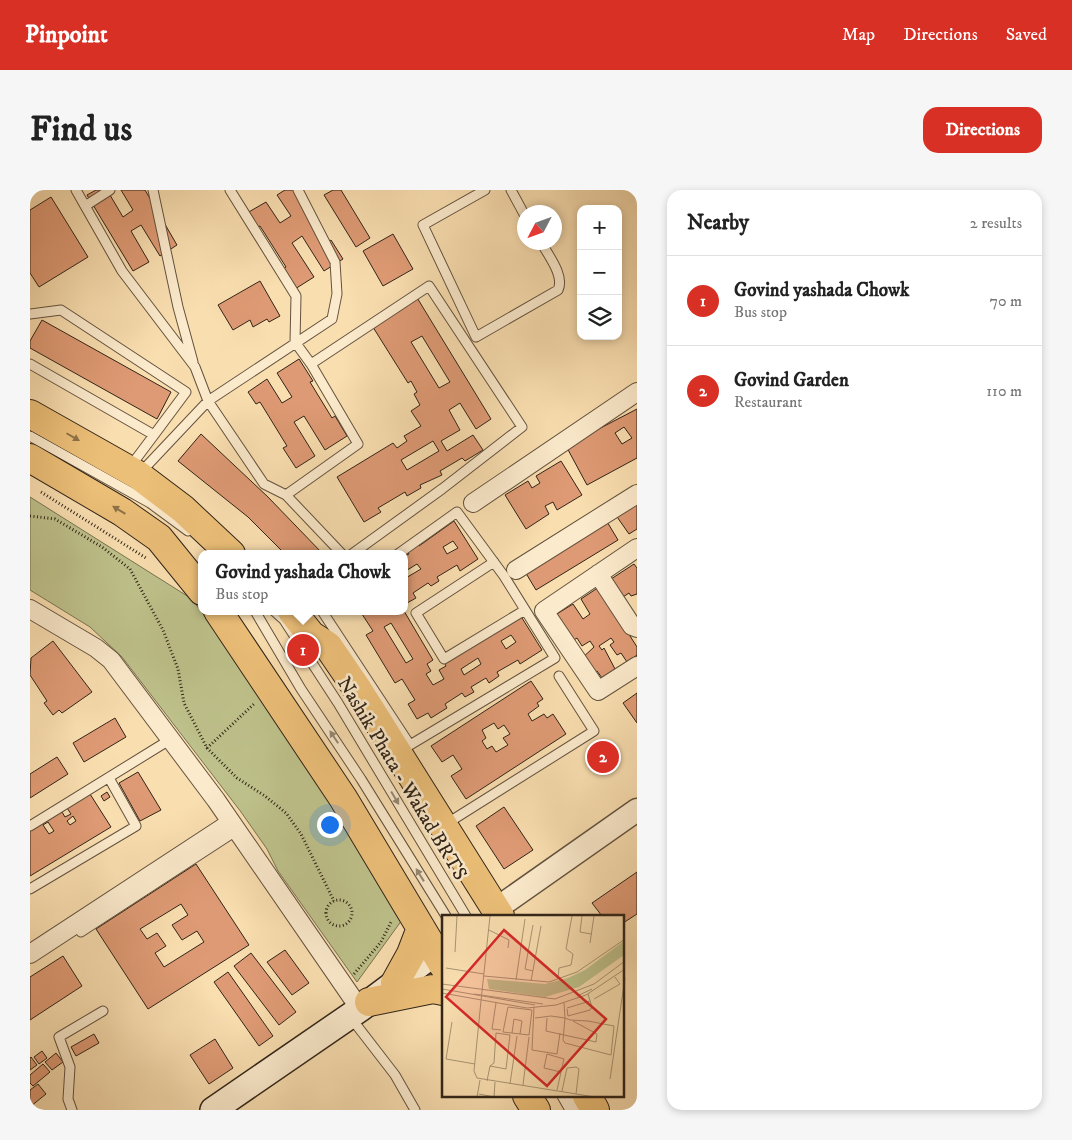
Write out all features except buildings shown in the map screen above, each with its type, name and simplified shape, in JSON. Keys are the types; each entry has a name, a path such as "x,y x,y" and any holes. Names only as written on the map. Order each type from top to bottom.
{"main road":[{"path":"30,414 133,472 183,509 227,550"},
{"path":"30,458 122,512 155,550 198,588"},
{"path":"155,550 198,573"},
{"path":"221,615 343,798 437,947"},
{"path":"236,615 282,678 352,784 437,947"},
{"path":"300,615 317,623 444,826 491,914"},
{"path":"360,693 491,914"},
{"path":"212,1110 395,983 411,954 437,947"},
{"path":"360,1009 433,989 442,990"},
{"path":"528,1098 536,1110"},
{"path":"547,1098 554,1110"},
{"path":"589,1098 595,1110"},
{"path":"604,1098 611,1110"}],"street":[{"path":"473,503 637,392"},
{"path":"516,570 637,494"},
{"path":"637,548 544,611 598,691 637,666"},
{"path":"598,574 632,626 637,628"},
{"path":"34,616 96,648 111,660 216,800 360,1009"},
{"path":"491,914 580,848 637,810"},
{"path":"30,954 233,827"}],"lane":[{"path":"76,190 122,271 195,367"},
{"path":"85,206 110,190"},
{"path":"153,190 178,307 195,367 208,401 264,484 286,494 338,550"},
{"path":"230,190 296,296 295,342 311,364 358,444 286,494"},
{"path":"133,472 208,401 332,319 337,294 335,262 298,190"},
{"path":"485,190 423,225 476,337 558,290 561,284 559,276 545,250"},
{"path":"511,190 519,205"},
{"path":"311,364 429,286 522,427 442,489 358,550"},
{"path":"30,314 61,310 186,392 154,435 133,472"},
{"path":"30,364 154,435"},
{"path":"30,436 150,503 194,536"},
{"path":"360,693 410,745 555,658 494,562 458,512 404,550"},
{"path":"494,562 416,613 444,659 525,610"},
{"name":"Nashik Phata - Wakad BRTS","path":"257,615 301,689 361,779 445,915"},
{"name":"Nashik Phata - Wakad BRTS","path":"278,615 284,620 338,702 465,915"},
{"path":"444,826 594,731 559,676"},
{"path":"30,826 171,739"},
{"path":"30,889 136,826 109,778"},
{"path":"82,932 233,827"},
{"path":"360,1009 415,1110"},
{"path":"72,1110 68,1099 70,1067 59,1037 103,1011"},
{"path":"563,1098 570,1110"},
{"path":"573,1098 580,1110"}],"path":[{"path":"38,490 155,550"},
{"path":"30,516 55,519 102,547 130,569 163,630 178,668 184,704 207,748 237,778 265,796 286,813 302,834 334,900"},
{"path":"207,748 261,697"},
{"path":"334,900 343,900 350,905 353,914 346,925 337,927 327,919 327,906 334,900"},
{"path":"344,985 381,942 393,918"}],"green space":[{"path":"30,497 192,599 198,607 198,615 204,615 288,730 402,920 357,982 278,871 267,849 241,812 122,657 90,627 30,590"}],"place":[{"name":"Govind yashada Chowk","path":"303,650"},
{"name":"Govind Garden","path":"603,757"}]}
